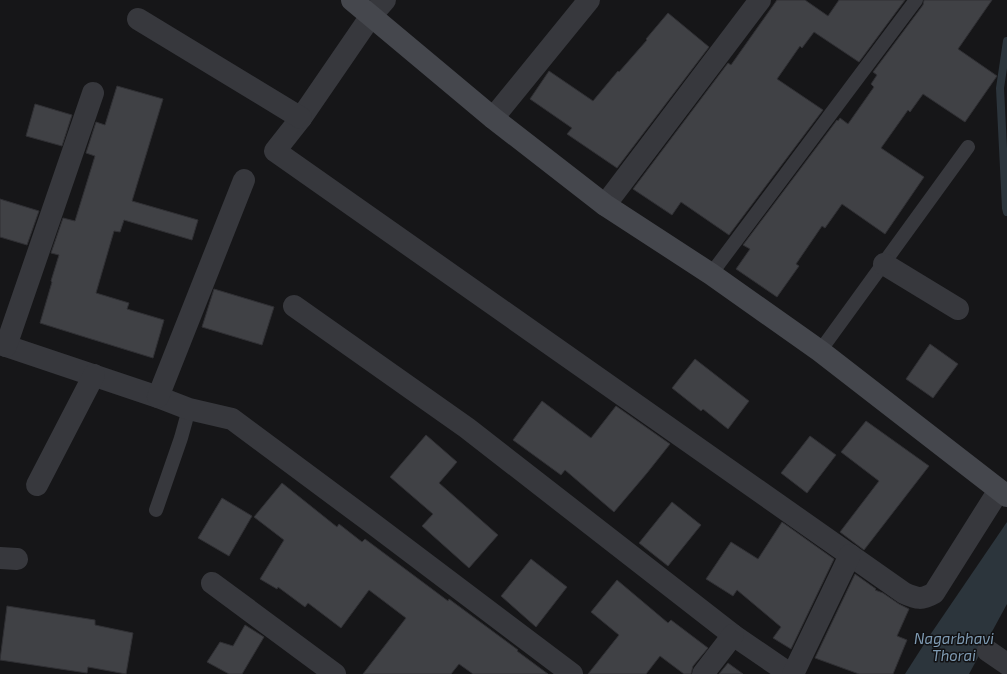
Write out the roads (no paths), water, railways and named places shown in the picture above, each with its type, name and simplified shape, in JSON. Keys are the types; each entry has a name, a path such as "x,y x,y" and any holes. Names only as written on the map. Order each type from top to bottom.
{"street":[{"path":"352,0 371,16 493,118 605,205 711,274 820,351 1003,493 934,593 926,598 916,598 904,593 275,151 301,118 371,16 385,0"},
{"path":"493,118 589,0"},
{"path":"605,205 760,0"},
{"path":"138,19 301,118"},
{"path":"93,93 3,345 158,397 189,409 232,419 572,674"},
{"path":"158,397 244,180"},
{"path":"884,264 958,309"},
{"path":"294,306 467,428 733,635 790,674"},
{"path":"37,485 94,375"},
{"path":"793,674 850,555"},
{"path":"212,584 335,674"},
{"path":"703,674 733,635"},
{"path":"988,651 1007,664"}],"lane":[{"path":"711,274 916,0"},
{"path":"820,351 968,147"},
{"path":"156,510 181,438 189,409"}],"water":[{"name":"Nagarbhavi Thorai","path":"1007,522 1007,604 969,674 905,674 928,638"}],"waterway":[{"name":"Nagarbhavi Thorai","path":"1007,41 1000,88 1007,212"}]}
